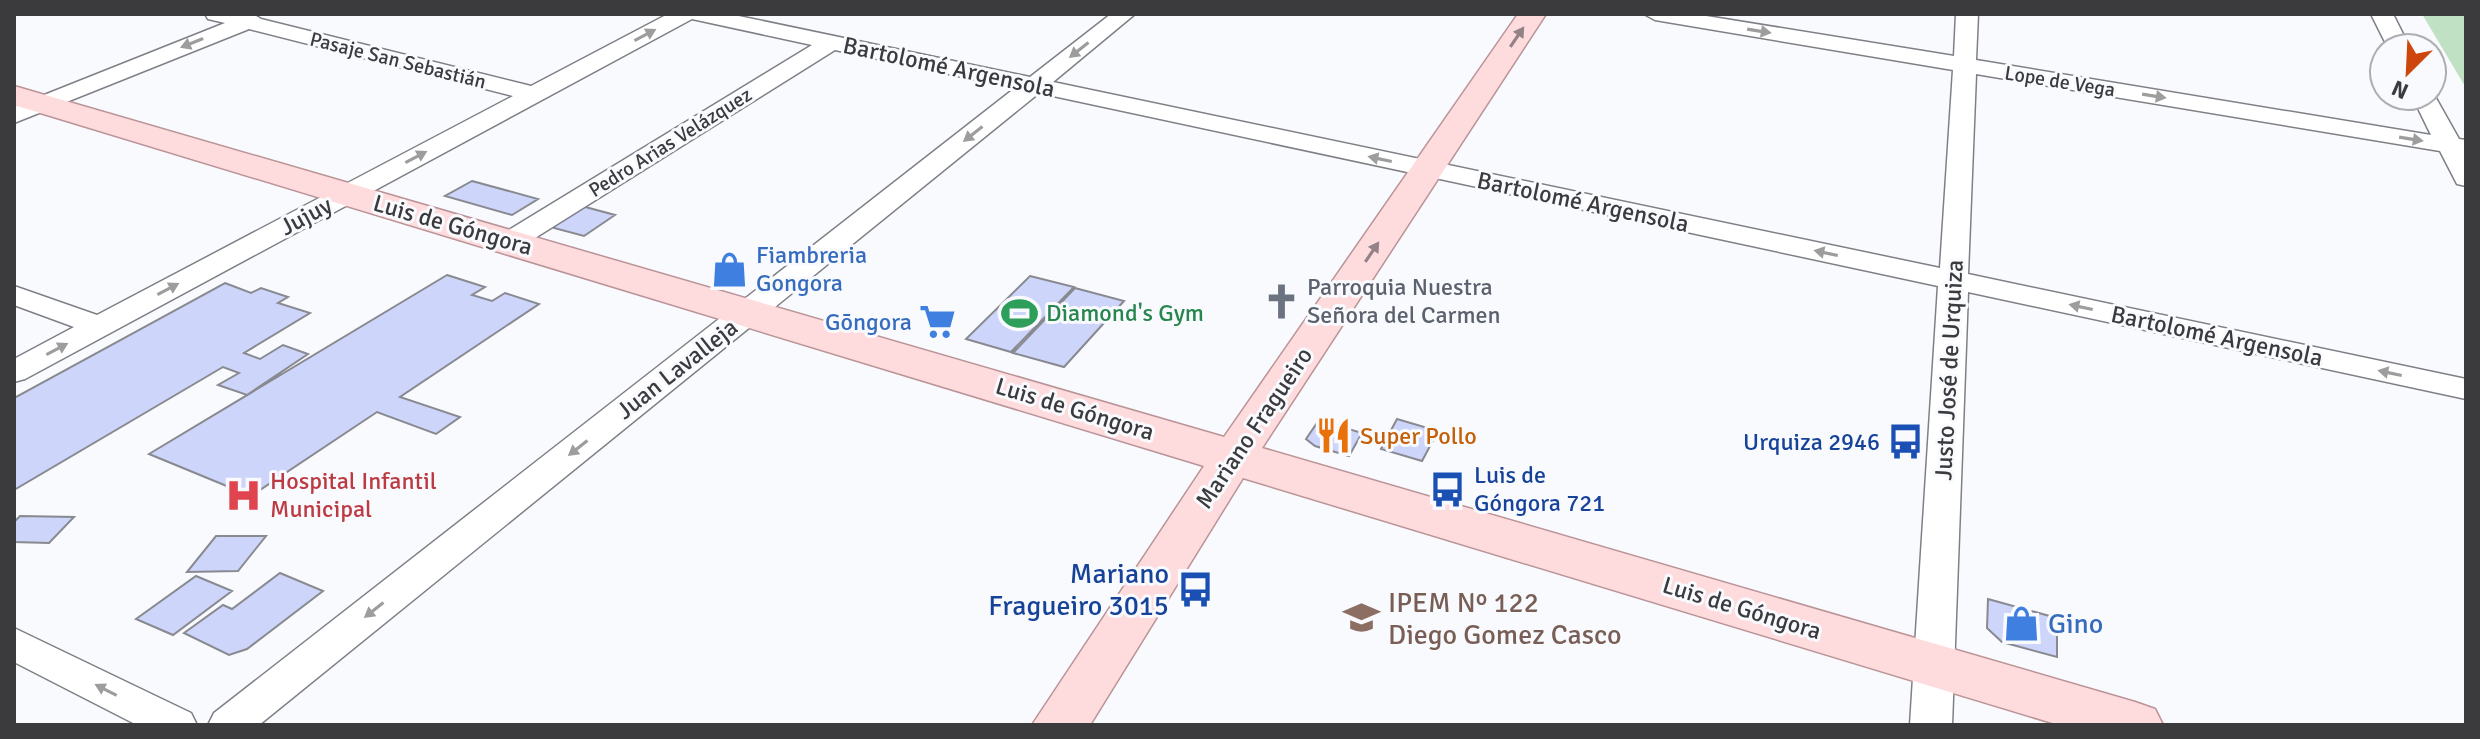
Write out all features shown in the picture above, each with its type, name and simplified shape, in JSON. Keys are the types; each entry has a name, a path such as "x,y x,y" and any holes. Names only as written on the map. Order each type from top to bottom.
{"main road":[{"name":"Mariano Fragueiro","path":"1060,725 1234,456 1532,14"},
{"name":"Luis de Góngora","path":"24,105 347,194 2135,725"}],"street":[{"name":"Pasaje San Sebastián","path":"216,14 255,18 534,94"},
{"name":"Jujuy","path":"14,372 684,14"},
{"name":"Bartolomé Argensola","path":"699,14 2466,389"},
{"name":"Juan Lavalleja","path":"229,725 1124,14"},
{"name":"Lope de Vega","path":"1655,14 2458,146"},
{"name":"Justo José de Urquiza","path":"1931,725 1967,14"},
{"path":"2382,14 2391,32"},
{"path":"24,105 255,18"},
{"name":"Pedro Arias Velázquez","path":"509,242 832,42"},
{"path":"2435,112 2458,146 2466,178"},
{"path":"14,295 99,326"},
{"path":"14,644 176,725"}],"green space":[{"path":"2422,14 2466,14 2466,88 2448,58 2448,32 2433,32"}],"building":[{"path":"472,181 538,199 512,215 445,196"},
{"path":"578,205 615,215 584,236 554,228 553,221"},
{"path":"447,275 485,287 472,295 492,301 505,293 539,304 400,397 460,417 436,434 377,412 251,496 149,454"},
{"name":"Diamond's Gym","path":"1030,276 1074,287 1011,352 966,339"},
{"path":"225,283 251,293 261,288 288,297 278,303 310,313 244,353 260,359 283,345 308,354 247,395 218,385 239,373 223,367 14,490 14,398"},
{"path":"1075,288 1124,301 1064,367 1013,353"},
{"path":"1397,419 1438,431 1422,461 1381,449"},
{"name":"Super Pollo","path":"1319,420 1362,433 1349,456 1315,446 1306,439"},
{"path":"20,516 74,517 49,543 14,542 14,522"},
{"path":"216,536 266,536 238,571 187,572"},
{"path":"280,573 323,591 247,649 229,655 184,633 223,605 232,609"},
{"path":"196,576 232,591 173,635 136,619"},
{"name":"Gino","path":"1988,599 2057,618 2057,657 2002,642 1987,628"}],"place":[{"name":"Fiambreria Gongora","path":"730,269"},
{"name":"Parroquia Nuestra Señora del Carmen","path":"1281,301"},
{"name":"Diamond's Gym","path":"1020,313"},
{"name":"Gōngora","path":"938,322"},
{"name":"Super Pollo","path":"1334,436"},
{"name":"Urquiza 2946","path":"1906,442"},
{"name":"Luis de Góngora 721","path":"1448,489"},
{"name":"Hospital Infantil Municipal","path":"244,495"},
{"name":"Mariano Fragueiro 3015","path":"1195,589"},
{"name":"IPEM Nº 122 Diego Gomez Casco","path":"1362,618"},
{"name":"Gino","path":"2022,623"}]}
